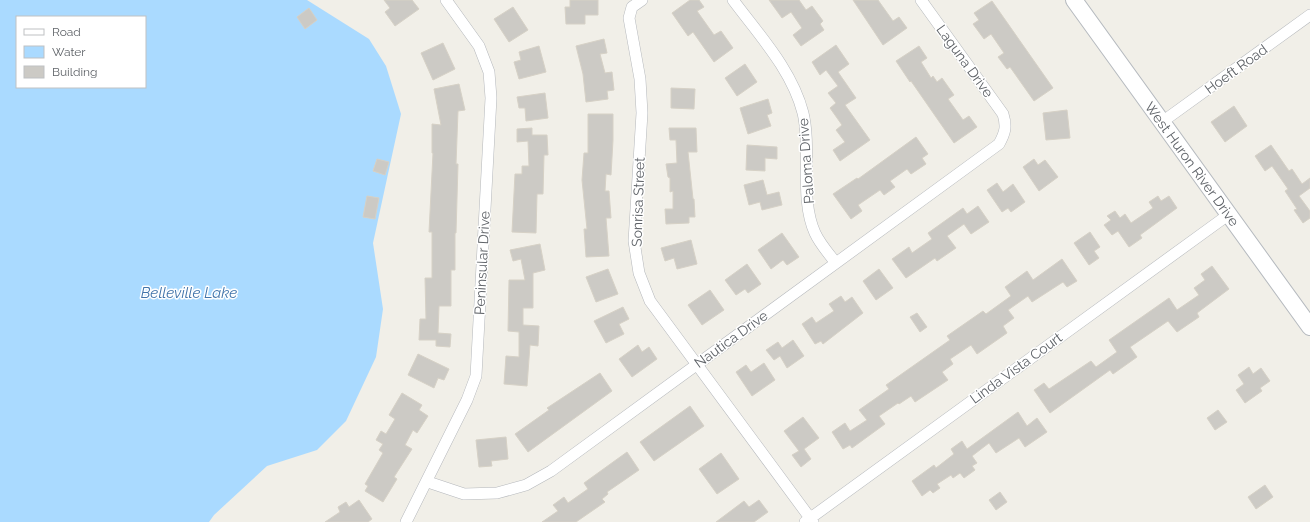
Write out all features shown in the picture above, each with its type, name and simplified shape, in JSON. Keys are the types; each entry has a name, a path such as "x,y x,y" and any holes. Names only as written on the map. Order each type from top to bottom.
{"main road":[{"name":"West Huron River Drive","path":"1074,0 1310,327"}],"street":[{"name":"Peninsular Drive","path":"406,522 428,482 467,400 476,376 491,98 489,72 479,46 446,0"},
{"name":"Sonrisa Street","path":"642,0 632,7 629,18 640,79 641,100 634,241 639,274 650,301 696,365 740,422 809,521"},
{"name":"Paloma Drive","path":"733,0 782,68 795,89 803,114 808,203 815,233 836,263"},
{"name":"Laguna Drive","path":"921,0 1003,114 1006,124"},
{"name":"Hoeft Road","path":"1162,122 1310,15"},
{"name":"Nautica Drive","path":"428,482 464,494 497,493 526,485 551,471 999,144 1005,133 1006,124"},
{"name":"Linda Vista Court","path":"809,521 1228,215"}],"water":[{"name":"Belleville Lake","path":"0,0 307,0 369,39 386,66 401,114 373,243 383,309 376,357 346,421 317,450 267,466 214,515 209,522 0,522"}],"building":[{"path":"384,0 412,0 419,9 395,26 385,12 390,8"},
{"path":"570,0 598,0 598,15 585,15 585,24 566,24 565,7 570,7"},
{"path":"690,0 699,0 704,7 697,11 714,35 721,31 733,48 714,62 693,32 688,36 672,13"},
{"path":"769,0 799,0 806,10 812,6 823,21 820,24 824,30 801,46 793,35 802,28 791,12 782,18"},
{"path":"853,0 878,0 893,21 899,17 907,28 883,45"},
{"path":"992,1 1053,88 1034,101 1010,67 1007,69 998,57 1004,53 991,34 984,39 973,24 979,20 974,13"},
{"path":"513,7 528,30 509,42 494,19"},
{"path":"309,8 317,20 305,29 297,17"},
{"path":"604,39 607,53 600,54 605,73 612,72 614,90 607,91 608,99 586,102 583,74 576,46"},
{"path":"443,43 455,69 433,80 421,53"},
{"path":"836,45 849,64 838,72 856,98 845,105 870,140 840,161 833,150 845,142 836,130 842,125 830,108 836,103 828,93 838,86 826,70 820,75 812,62"},
{"path":"539,46 546,72 519,79 514,62 521,60 519,52"},
{"path":"919,46 927,58 921,62 931,78 933,76 937,82 942,78 954,95 948,99 963,120 969,116 977,127 954,143 896,61"},
{"path":"745,64 757,82 737,96 725,78"},
{"path":"459,84 465,110 458,111 455,270 451,270 451,306 439,306 438,333 451,334 450,347 436,346 436,340 419,340 420,319 426,319 425,278 432,278 432,232 429,232 433,153 432,124 441,125 434,89"},
{"path":"671,88 695,89 694,109 671,108"},
{"path":"545,93 548,118 526,121 525,108 519,108 517,97"},
{"path":"768,99 772,113 767,115 771,126 748,134 740,108"},
{"path":"1234,106 1247,126 1225,142 1211,122"},
{"path":"1067,110 1070,138 1046,140 1043,113"},
{"path":"588,114 613,114 611,175 606,174 605,191 609,191 611,218 606,218 609,256 586,257 584,229 587,229 582,180 584,153 588,153"},
{"path":"532,128 532,135 547,135 548,155 544,155 543,194 537,194 536,233 512,232 515,174 522,174 522,166 529,166 528,141 517,142 517,129"},
{"path":"669,128 696,128 697,152 688,152 695,217 689,217 689,223 666,224 665,209 673,209 673,191 670,192 670,178 668,177 666,164 677,163 676,140 670,140"},
{"path":"916,137 928,154 922,158 926,164 911,174 907,169 890,181 895,187 884,195 880,190 858,205 862,211 851,219 833,194 857,178 858,179"},
{"path":"747,145 777,147 777,159 765,158 765,171 746,170"},
{"path":"1271,145 1289,171 1292,169 1302,184 1310,178 1310,188 1299,196 1310,211 1310,218 1303,223 1294,210 1297,209 1285,191 1288,189 1272,166 1265,171 1255,156"},
{"path":"377,159 389,162 385,175 373,171"},
{"path":"1034,159 1038,165 1045,160 1058,177 1039,191 1023,167"},
{"path":"763,180 767,195 779,192 782,205 762,210 760,202 749,205 744,185"},
{"path":"997,183 1003,192 1013,184 1025,202 1011,212 1008,208 1002,212 987,190"},
{"path":"367,196 379,198 375,219 363,217"},
{"path":"1158,196 1161,201 1169,196 1177,208 1140,235 1142,238 1129,247 1118,231 1112,235 1104,225 1111,220 1107,216 1115,211 1120,218 1125,214 1131,223 1153,208 1149,202"},
{"path":"978,206 989,222 971,234 964,224 947,236 956,248 937,261 935,258 906,278 892,259 909,247 912,253 932,239 928,233 963,208 967,214"},
{"path":"1090,232 1100,247 1094,251 1099,258 1089,265 1074,243"},
{"path":"782,233 799,257 787,265 783,260 771,269 758,250"},
{"path":"691,240 697,264 677,269 674,258 665,261 661,248"},
{"path":"540,244 545,270 533,273 533,308 523,308 523,325 539,326 538,346 530,345 527,386 504,384 506,356 519,357 519,332 508,331 509,280 525,280 521,259 513,261 510,250"},
{"path":"1062,259 1077,281 1067,287 1063,282 1032,302 1028,296 1008,310 1014,318 1003,326 1007,333 977,354 971,345 950,359 953,364 942,372 948,380 915,402 911,396 899,404 898,403 879,416 885,424 852,448 850,445 843,449 832,432 845,423 850,431 867,420 859,410 889,389 886,385 950,340 947,336 983,311 986,314 1011,296 1005,287 1027,271 1033,280"},
{"path":"747,264 761,284 748,293 745,289 736,295 725,280"},
{"path":"1212,266 1229,289 1197,313 1199,317 1177,332 1168,321 1130,347 1137,357 1113,374 1110,370 1050,413 1034,390 1044,383 1049,389 1091,361 1096,367 1117,352 1109,340 1169,298 1177,310 1199,295 1194,288 1205,280 1201,274"},
{"path":"608,269 618,294 596,302 586,277"},
{"path":"879,269 893,288 876,300 863,281"},
{"path":"710,290 724,310 702,325 688,305"},
{"path":"841,296 845,302 852,297 863,313 823,344 821,341 815,344 802,324 812,317 816,323 834,311 829,304"},
{"path":"623,307 629,319 619,324 624,334 606,343 594,321"},
{"path":"917,313 927,327 920,332 910,317"},
{"path":"793,340 804,356 787,368 780,356 774,360 766,350 778,342 782,348"},
{"path":"638,345 642,352 649,347 657,359 632,377 619,359"},
{"path":"418,354 449,369 444,380 438,378 434,388 408,375"},
{"path":"764,363 775,380 752,396 736,372 746,365 751,372"},
{"path":"1249,367 1253,374 1261,368 1270,381 1260,388 1262,391 1245,403 1236,390 1244,384 1238,375"},
{"path":"600,373 612,391 528,452 515,434 549,410 547,408"},
{"path":"402,393 422,405 419,410 428,416 417,433 413,430 405,445 412,449 394,477 397,479 383,502 365,491 368,486 365,484 383,453 379,450 383,444 376,440 381,431 386,434 395,419 389,415"},
{"path":"690,406 704,426 654,461 640,442"},
{"path":"1218,410 1227,422 1215,430 1207,418"},
{"path":"1018,412 1027,426 1037,418 1047,432 1025,447 1019,438 996,453 989,443 972,456 977,463 972,466 975,470 964,478 960,473 953,478 951,475 937,484 940,488 933,493 930,490 922,496 912,481 934,465 936,468 954,454 951,449 962,441 967,449"},
{"path":"803,417 819,438 804,449 811,459 801,467 792,455 799,451 784,431"},
{"path":"506,437 508,459 491,461 492,466 479,467 476,440"},
{"path":"627,452 639,470 607,492 608,494 602,499 605,502 576,522 542,522 558,511 553,505 564,497 568,503 588,489 584,483"},
{"path":"721,453 739,479 717,494 699,469"},
{"path":"1265,485 1273,497 1256,509 1248,497"},
{"path":"1000,492 1007,502 996,510 989,500"},
{"path":"359,500 372,519 368,522 325,522 340,512 338,507 346,502 349,507"},
{"path":"759,500 768,512 754,522 716,522 744,501 749,507"}]}
